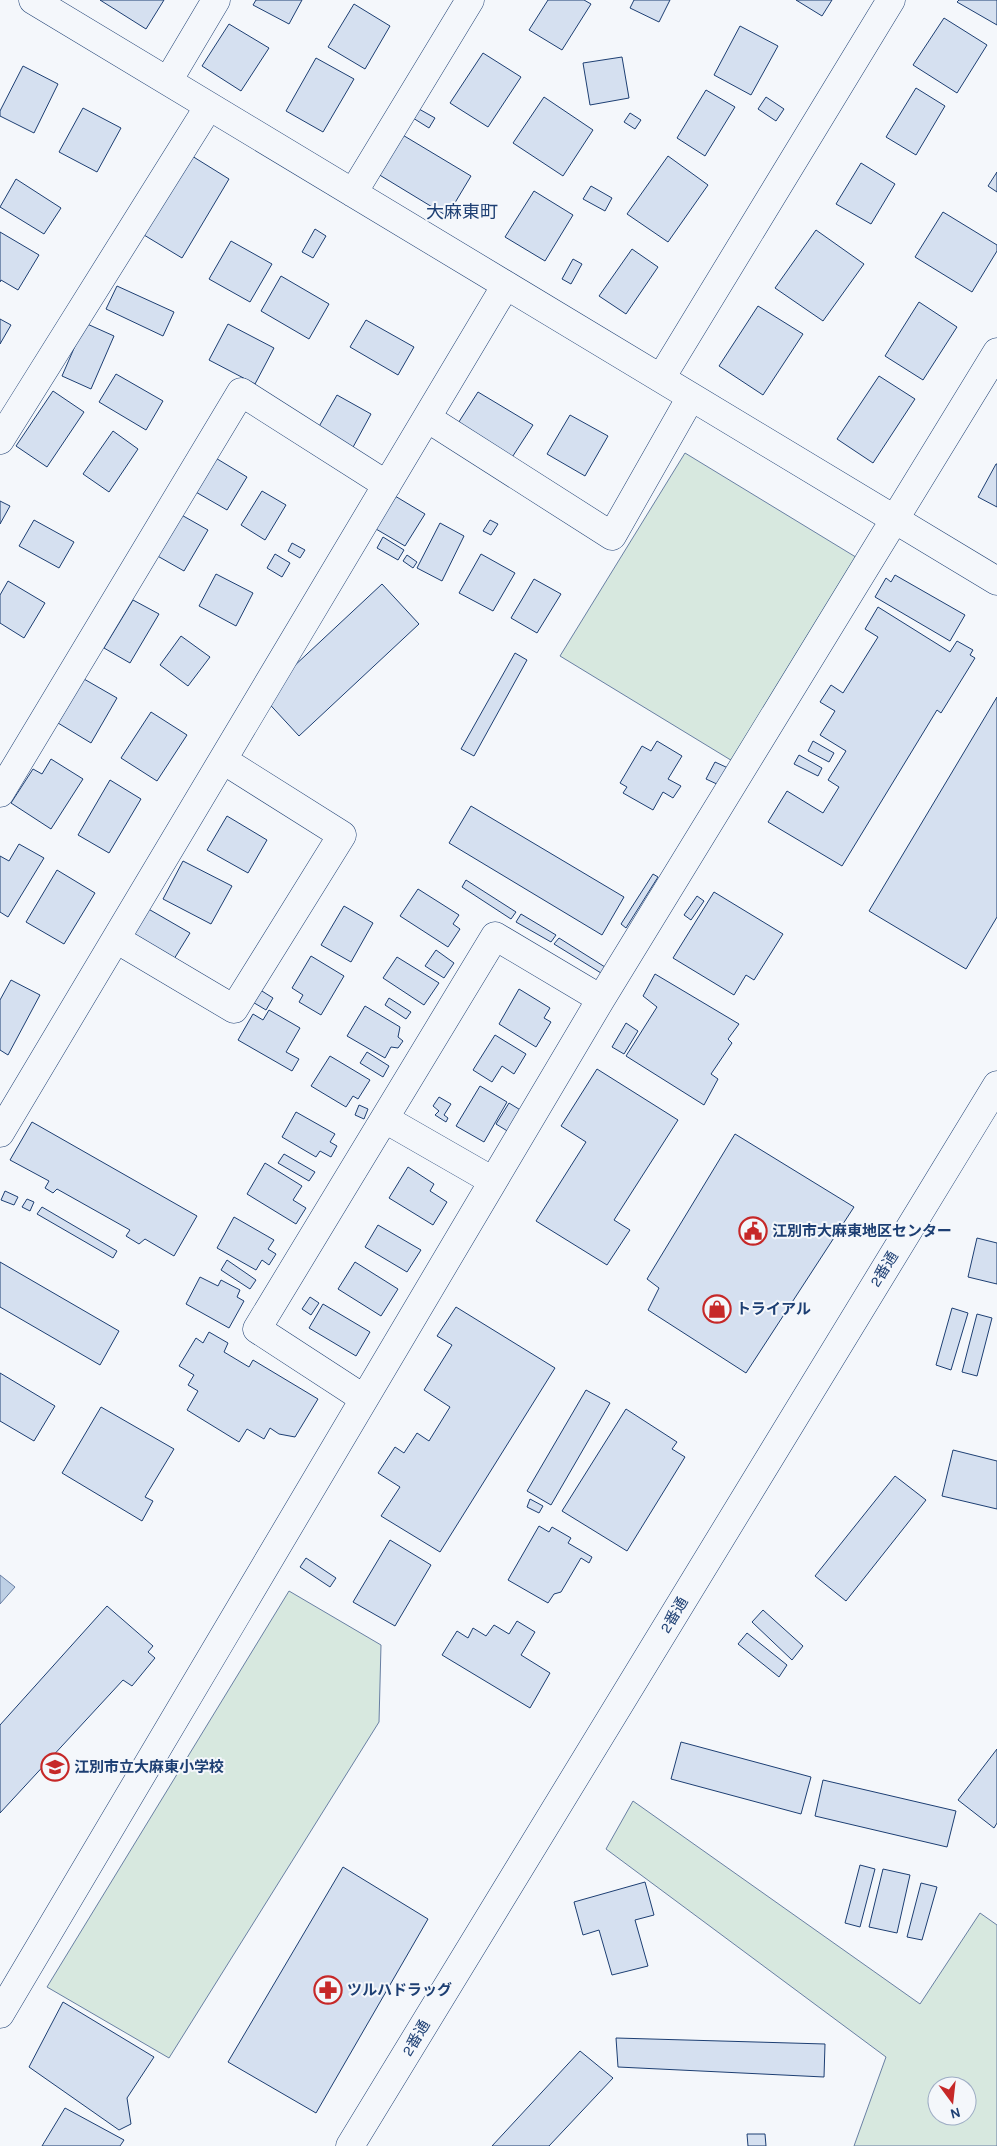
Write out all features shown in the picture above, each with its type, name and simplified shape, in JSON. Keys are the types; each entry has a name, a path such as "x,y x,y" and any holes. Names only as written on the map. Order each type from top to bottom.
{"street":[{"path":"33,0 997,580"},
{"path":"168,81 216,0"},
{"path":"353,193 470,0"},
{"path":"660,378 891,0"},
{"path":"0,440 209,106"},
{"path":"0,1133 506,285"},
{"path":"0,2014 363,1398 601,999 896,520 997,352"},
{"path":"0,793 241,392 387,485"},
{"path":"426,418 612,536 691,397"},
{"path":"116,939 234,1009 342,835 223,760"},
{"path":"363,1398 257,1329 495,936 601,999"},
{"name":"2番通","path":"350,2146 997,1084"},
{"path":"384,1119 493,1181"}],"shaded area":[{"path":"685,453 859,559 734,762 560,656"},
{"path":"289,1591 381,1645 379,1722 169,2058 47,1987"},
{"path":"633,1801 920,2004 980,1913 997,1925 997,2146 854,2146 886,2057 606,1849"}],"water":[{"path":"0,1575 15,1587 0,1604"}],"building":[{"path":"100,0 164,0 146,29"},
{"path":"256,0 302,0 289,24 253,5"},
{"path":"548,0 584,0 591,4 562,50 529,30"},
{"path":"634,0 670,0 659,22 630,8"},
{"path":"796,0 832,0 822,16"},
{"path":"959,0 997,0 997,25 957,2"},
{"path":"354,4 390,26 365,69 328,47"},
{"path":"944,18 987,45 957,93 913,65"},
{"path":"229,24 269,48 241,91 202,66"},
{"path":"740,26 778,46 751,95 714,75"},
{"path":"483,53 521,77 488,127 450,103"},
{"path":"622,57 629,98 590,105 583,63"},
{"path":"316,58 354,79 323,132 286,111"},
{"path":"23,66 58,84 34,133 0,116 0,111"},
{"path":"916,88 945,106 916,155 886,137"},
{"path":"706,90 735,107 705,156 677,138"},
{"path":"544,97 593,130 563,176 513,143"},
{"path":"766,97 784,109 776,121 758,109"},
{"path":"83,108 121,128 97,172 59,152"},
{"path":"419,109 435,118 429,128 413,118"},
{"path":"630,113 641,120 635,129 624,122"},
{"path":"396,131 471,176 447,216 373,171"},
{"path":"192,156 229,179 182,258 144,235"},
{"path":"668,156 708,185 668,242 627,214"},
{"path":"861,163 895,184 871,224 836,204"},
{"path":"997,172 997,192 988,186"},
{"path":"16,179 61,208 44,234 0,207"},
{"path":"591,186 612,198 605,211 583,199"},
{"path":"534,191 573,215 545,261 505,237"},
{"path":"943,212 997,245 997,251 972,292 915,257"},
{"path":"315,229 326,236 313,258 302,252"},
{"path":"816,230 864,264 823,321 775,288"},
{"path":"0,232 39,255 18,290 1,280 0,282"},
{"path":"231,241 272,264 250,302 209,279"},
{"path":"632,249 658,267 626,314 599,296"},
{"path":"573,259 582,264 571,284 562,279"},
{"path":"281,276 329,304 309,339 261,311"},
{"path":"117,286 174,312 163,336 106,309"},
{"path":"919,302 957,327 923,380 885,356"},
{"path":"758,306 803,334 763,395 719,366"},
{"path":"0,319 11,325 0,344"},
{"path":"366,320 414,347 398,375 350,347"},
{"path":"85,323 114,336 91,389 62,376"},
{"path":"228,324 274,348 255,384 209,360"},
{"path":"116,374 163,401 146,430 99,402"},
{"path":"879,376 915,399 873,463 837,439"},
{"path":"53,391 84,412 47,467 16,446"},
{"path":"478,392 533,425 509,462 455,428"},
{"path":"337,395 371,414 352,449 317,430"},
{"path":"570,415 608,436 585,476 547,454"},
{"path":"113,431 138,449 109,492 83,474"},
{"path":"214,457 247,477 227,510 194,491"},
{"path":"997,464 997,507 978,497"},
{"path":"262,491 286,505 265,540 241,525"},
{"path":"395,496 425,514 405,546 376,529"},
{"path":"0,501 10,506 0,524"},
{"path":"178,513 208,530 184,571 154,554"},
{"path":"34,520 74,542 59,568 19,546"},
{"path":"490,520 498,524 491,535 483,531"},
{"path":"440,523 464,536 442,581 417,568"},
{"path":"383,537 404,550 398,560 377,548"},
{"path":"292,543 305,550 300,558 288,551"},
{"path":"275,554 290,563 282,577 267,568"},
{"path":"481,554 515,573 493,611 459,593"},
{"path":"407,555 417,562 413,568 403,561"},
{"path":"216,574 253,593 236,626 199,606"},
{"path":"895,575 965,615 950,641 875,597 886,578 891,582"},
{"path":"534,579 561,594 537,633 511,618"},
{"path":"8,581 45,603 24,638 0,623 0,595"},
{"path":"382,584 419,624 299,736 262,696"},
{"path":"133,600 159,614 130,663 104,648"},
{"path":"878,607 950,652 957,641 973,650 970,655 975,658 941,713 937,710 842,866 768,822 787,791 823,813 839,787 828,780 846,751 820,735 835,711 820,702 831,685 843,693 878,637 865,629"},
{"path":"181,636 210,657 188,686 160,665"},
{"path":"515,653 527,660 474,756 461,749"},
{"path":"84,679 117,698 91,743 58,723"},
{"path":"997,697 997,917 966,969 869,911"},
{"path":"151,712 187,735 157,781 121,758"},
{"path":"657,741 682,756 668,779 681,786 673,798 663,792 653,810 623,793 627,787 620,783 642,746 651,751"},
{"path":"813,741 834,753 829,762 808,751"},
{"path":"799,755 822,768 818,776 794,764"},
{"path":"51,759 83,779 51,829 11,803 33,769 42,774"},
{"path":"715,762 728,768 719,785 706,779"},
{"path":"110,780 141,799 109,853 78,835"},
{"path":"471,806 624,897 602,935 449,843"},
{"path":"227,816 267,840 248,873 207,850"},
{"path":"19,844 44,858 8,917 0,912 0,856 9,861"},
{"path":"183,861 232,886 211,924 163,899"},
{"path":"57,870 95,893 64,944 26,922"},
{"path":"653,874 658,877 626,928 621,924"},
{"path":"466,880 516,912 511,919 462,887"},
{"path":"418,889 459,915 453,924 460,929 448,947 400,916"},
{"path":"714,892 783,934 754,980 746,975 734,995 673,958"},
{"path":"697,896 704,901 691,920 684,915"},
{"path":"344,906 373,923 351,962 321,945"},
{"path":"145,907 190,933 174,959 130,932"},
{"path":"521,914 556,935 551,942 516,922"},
{"path":"559,938 605,967 601,973 554,944"},
{"path":"436,950 454,963 444,978 425,966"},
{"path":"311,956 344,976 321,1015 299,1002 303,995 292,988"},
{"path":"397,957 439,983 424,1005 383,978"},
{"path":"655,974 739,1024 728,1039 732,1043 711,1074 718,1079 704,1105 626,1056 657,1007 643,996"},
{"path":"11,980 40,995 8,1055 0,1050 0,1000"},
{"path":"254,986 273,998 266,1010 246,998"},
{"path":"519,989 550,1008 544,1018 551,1022 536,1047 499,1024"},
{"path":"389,998 411,1012 406,1019 385,1005"},
{"path":"365,1006 400,1027 398,1037 403,1041 398,1048 391,1047 385,1058 347,1036"},
{"path":"269,1010 300,1028 286,1052 299,1059 292,1071 238,1040 253,1014 263,1020"},
{"path":"626,1023 638,1031 624,1054 612,1047"},
{"path":"495,1035 526,1054 514,1074 502,1066 492,1082 473,1070"},
{"path":"367,1052 389,1066 383,1077 360,1063"},
{"path":"330,1056 370,1080 358,1099 353,1096 346,1107 311,1086"},
{"path":"597,1069 678,1120 614,1220 630,1230 607,1265 536,1221 586,1142 561,1126"},
{"path":"480,1086 507,1102 484,1142 456,1126"},
{"path":"439,1097 451,1104 444,1115 448,1118 446,1122 435,1115 439,1111 433,1106"},
{"path":"509,1103 522,1111 509,1132 496,1124"},
{"path":"359,1105 368,1109 364,1119 355,1115"},
{"path":"296,1112 335,1134 330,1142 337,1146 331,1157 320,1151 316,1157 282,1137"},
{"path":"32,1122 197,1216 174,1256 145,1239 139,1244 126,1236 130,1230 57,1189 53,1193 45,1188 49,1181 10,1160"},
{"path":"735,1134 854,1207 746,1373 648,1310 659,1288 647,1279"},
{"path":"284,1154 315,1172 309,1181 278,1163"},
{"path":"265,1163 302,1186 293,1200 306,1208 296,1224 247,1194"},
{"path":"408,1167 434,1184 430,1191 447,1202 433,1225 389,1198"},
{"path":"5,1191 18,1197 14,1205 1,1200"},
{"path":"27,1199 34,1202 30,1211 22,1207"},
{"path":"42,1207 117,1251 113,1258 37,1214"},
{"path":"234,1217 274,1240 268,1249 276,1254 269,1265 262,1260 256,1270 217,1248"},
{"path":"378,1225 421,1250 407,1272 365,1247"},
{"path":"977,1238 997,1243 997,1284 968,1277"},
{"path":"227,1260 256,1280 250,1289 221,1270"},
{"path":"0,1262 119,1331 100,1365 0,1307"},
{"path":"355,1262 398,1289 381,1316 338,1289"},
{"path":"200,1277 218,1286 221,1280 240,1290 237,1297 244,1301 229,1328 186,1304"},
{"path":"310,1297 319,1303 311,1315 302,1309"},
{"path":"323,1304 370,1332 356,1356 309,1328"},
{"path":"456,1307 555,1368 440,1552 381,1516 400,1487 378,1473 395,1447 404,1453 417,1433 429,1441 450,1407 424,1390 452,1345 437,1336"},
{"path":"952,1308 968,1313 951,1370 936,1365"},
{"path":"977,1314 992,1318 977,1376 962,1372"},
{"path":"209,1332 228,1343 224,1352 249,1367 253,1360 318,1399 295,1437 279,1434 270,1428 264,1439 247,1429 239,1442 187,1410 198,1391 188,1385 194,1375 179,1366 196,1338 203,1343"},
{"path":"0,1373 55,1406 34,1441 0,1421"},
{"path":"586,1390 610,1403 551,1505 527,1491"},
{"path":"101,1407 174,1449 145,1497 153,1501 142,1521 62,1473"},
{"path":"626,1409 677,1442 672,1449 685,1457 627,1551 562,1511"},
{"path":"953,1450 997,1461 997,1509 942,1496"},
{"path":"895,1476 926,1500 846,1601 815,1576"},
{"path":"530,1499 543,1506 539,1513 527,1507"},
{"path":"539,1526 549,1532 552,1527 571,1538 568,1543 592,1557 589,1563 581,1558 561,1592 554,1594 548,1603 508,1580"},
{"path":"390,1540 431,1565 395,1626 353,1602"},
{"path":"306,1558 336,1578 330,1587 300,1567"},
{"path":"107,1606 153,1646 148,1652 155,1658 132,1686 123,1680 0,1813 0,1725"},
{"path":"763,1610 803,1646 792,1660 752,1622"},
{"path":"517,1621 535,1632 521,1655 550,1673 530,1708 442,1655 457,1631 468,1638 473,1628 486,1636 494,1625 509,1634"},
{"path":"747,1633 787,1665 779,1677 738,1644"},
{"path":"681,1742 811,1777 801,1814 671,1779"},
{"path":"997,1749 997,1823 994,1828 958,1800"},
{"path":"823,1780 956,1811 947,1847 815,1816"},
{"path":"860,1865 875,1869 860,1927 845,1923"},
{"name":"ツルハドラッグ","path":"343,1867 428,1919 316,2113 228,2062"},
{"path":"883,1869 910,1875 897,1933 869,1927"},
{"path":"645,1882 654,1915 635,1920 648,1966 612,1975 599,1930 583,1935 574,1902"},
{"path":"921,1883 937,1887 922,1940 907,1937"},
{"path":"63,2002 154,2057 127,2098 131,2124 119,2130 29,2067"},
{"path":"616,2038 825,2044 824,2077 618,2067"},
{"path":"580,2051 613,2078 549,2146 492,2146"},
{"path":"65,2108 124,2140 120,2146 42,2146"},
{"path":"747,2134 765,2134 766,2146 748,2146"}],"place":[{"name":"江別市大麻東地区センター","path":"753,1231"},
{"name":"トライアル","path":"717,1309"},
{"name":"江別市立大麻東小学校","path":"55,1767"},
{"name":"ツルハドラッグ","path":"328,1990"}],"district":[{"name":"大麻東町","path":"462,212"}]}
